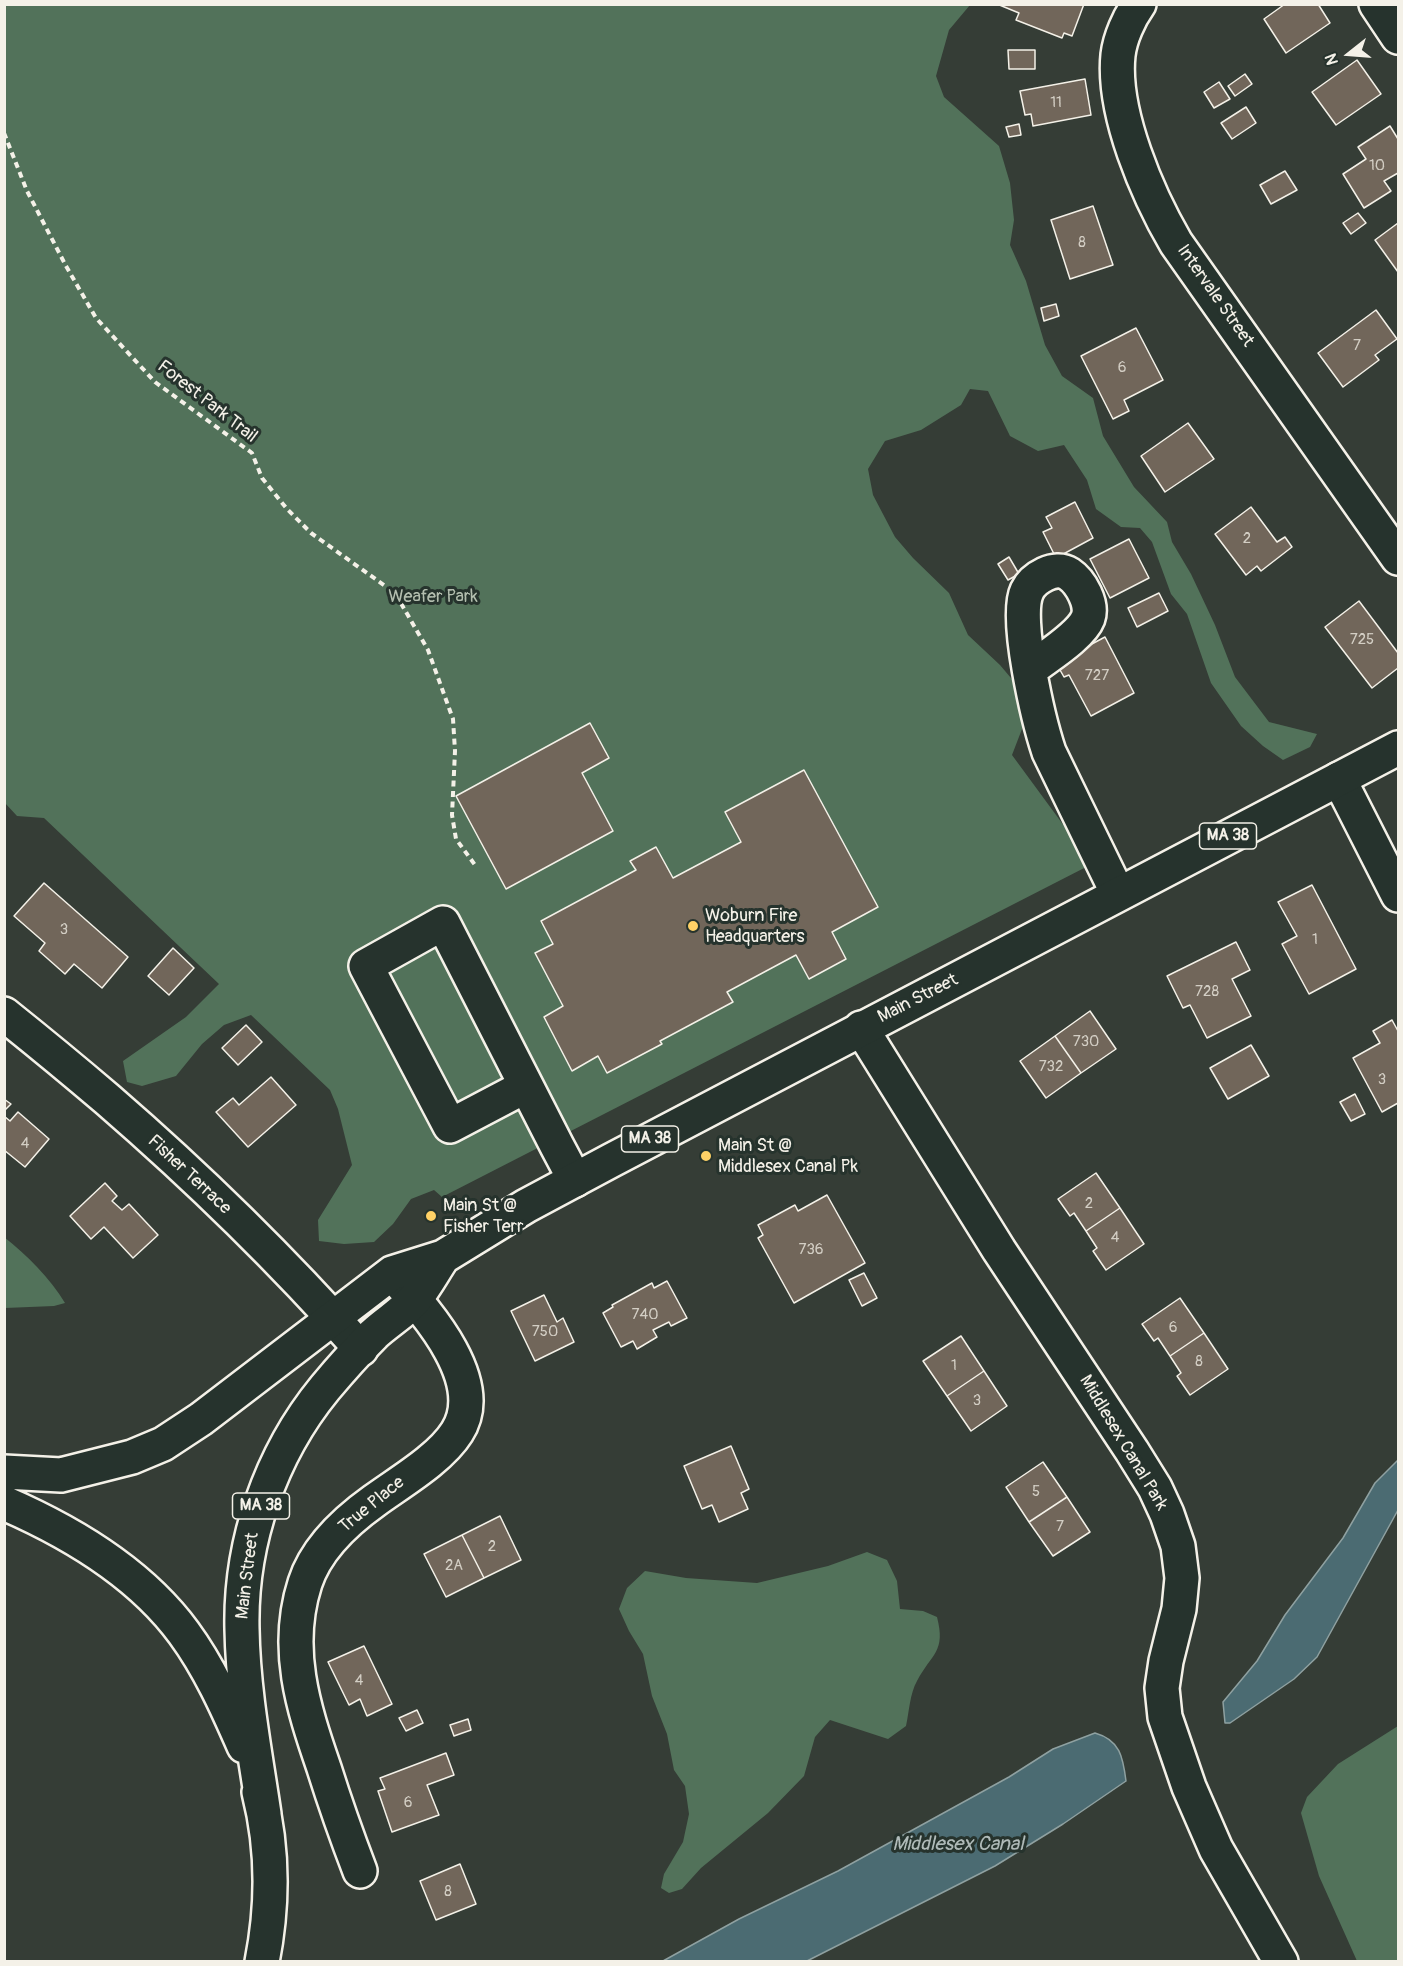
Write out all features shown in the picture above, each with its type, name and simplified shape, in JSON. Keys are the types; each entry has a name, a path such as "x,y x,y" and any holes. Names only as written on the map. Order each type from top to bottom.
{"street":[{"name":"Intervale Street","path":"1139,4 1121,42 1118,55 1119,83 1135,153 1149,190 1176,243 1398,558"},
{"path":"1376,4 1398,37"},
{"path":"1030,669 1048,752 1118,894"},
{"name":"Main Street","path":"4,1472 61,1475 132,1457 163,1444 201,1419 392,1273 443,1257 575,1180 1398,748"},
{"path":"1339,779 1398,894"},
{"path":"526,1086 450,1126 366,966 443,923 575,1180"},
{"name":"Fisher Terrace","path":"4,1014 107,1098 166,1152 223,1206 361,1349"},
{"name":"Middlesex Canal Park","path":"861,1028 999,1250 1132,1451 1155,1488 1167,1514 1178,1546 1182,1578 1179,1609 1162,1688 1165,1717 1189,1787 1216,1850 1281,1962"},
{"name":"Main Street","path":"264,1814 243,1654 243,1593 248,1551 262,1502 287,1445 324,1388 373,1335 415,1299 443,1257"},
{"name":"True Place","path":"360,1871 299,1687 295,1644 304,1584 310,1568 336,1534 356,1513 440,1451 457,1433 463,1418 466,1395 459,1365 415,1299 392,1273"},
{"path":"4,1503 53,1525 121,1569 171,1616 196,1651 230,1715 249,1759 264,1814"},
{"name":"MA 38","path":"262,1962 269,1916 270,1885 269,1851 264,1814"}],"path":[{"name":"Forest Park Trail","path":"4,133 27,191 96,318 155,382 252,453 262,478 287,509 311,533 395,593 428,650 453,719 455,751 452,815 456,839 476,865"}],"green space":[{"name":"Weafer Park","path":"4,5 970,5 949,30 936,76 944,97 999,146 1010,183 1014,220 1010,245 1026,281 1045,345 1062,376 1093,398 1103,436 1134,487 1167,522 1172,542 1191,574 1215,625 1235,677 1269,722 1317,734 1310,747 1283,760 1241,726 1211,683 1187,614 1171,594 1152,542 1140,528 1121,527 1096,509 1087,480 1064,445 1038,451 1010,436 988,391 970,389 961,405 921,430 885,441 868,469 873,495 895,537 949,593 968,635 1000,665 1032,703 1012,755 1092,864 442,1197 434,1190 411,1199 393,1224 374,1242 344,1244 319,1241 318,1220 352,1165 338,1109 330,1090 251,1015 224,1025 202,1044 176,1076 142,1086 127,1082 123,1061 186,1017 219,984 44,818 17,816 5,803"},
{"path":"4,1237 38,1267 65,1303 54,1306 5,1308"},
{"path":"867,1552 887,1560 897,1581 900,1609 923,1611 937,1617 939,1645 915,1686 906,1726 888,1739 830,1720 815,1737 804,1776 768,1813 701,1868 682,1889 669,1893 661,1888 664,1874 683,1842 689,1814 685,1786 674,1770 667,1734 652,1696 643,1654 619,1609 627,1588 645,1571 686,1578 757,1583 828,1566"},
{"path":"1398,1726 1398,1961 1357,1961 1319,1876 1301,1813 1307,1797 1338,1764"}],"water":[{"path":"1398,1460 1398,1510 1317,1657 1294,1679 1230,1723 1225,1723 1223,1702 1257,1661 1285,1615 1343,1538 1375,1483"},
{"name":"Middlesex Canal","path":"1095,1733 1110,1740 1119,1751 1126,1781 995,1866 807,1961 663,1961 739,1919 838,1871 1009,1777 1053,1749"}],"building":[{"path":"997,4 1084,4 1072,36 1064,33 1062,38 1016,20 1019,13"},
{"path":"1285,4 1318,4 1330,23 1286,53 1264,19"},
{"path":"1008,50 1035,50 1035,69 1009,69"},
{"path":"1357,60 1381,94 1336,125 1312,92"},
{"path":"1245,74 1252,84 1235,96 1228,86"},
{"path":"1085,79 1091,115 1033,126 1031,114 1025,115 1020,91"},
{"path":"1219,82 1230,99 1214,108 1204,92"},
{"path":"1246,107 1256,123 1232,139 1221,123"},
{"path":"1019,124 1021,135 1009,137 1006,127"},
{"path":"1390,126 1398,139 1398,173 1384,181 1391,191 1364,208 1343,174 1366,159 1358,147"},
{"path":"1285,171 1297,190 1271,204 1260,185"},
{"path":"1093,206 1113,265 1070,279 1051,220"},
{"path":"1358,213 1366,223 1351,234 1343,223"},
{"path":"1398,223 1398,272 1375,240"},
{"path":"1056,304 1059,316 1044,321 1041,308"},
{"path":"1376,310 1397,339 1375,355 1379,360 1343,387 1318,353"},
{"path":"1136,328 1163,380 1124,400 1129,411 1113,419 1081,356"},
{"path":"1188,423 1214,459 1165,492 1141,456"},
{"path":"1075,502 1093,538 1056,558 1043,532 1052,528 1046,517"},
{"path":"1251,507 1277,542 1285,537 1292,547 1261,571 1257,566 1246,575 1215,534"},
{"path":"1129,539 1149,578 1110,598 1090,559"},
{"path":"1009,557 1019,574 1008,580 998,564"},
{"path":"1159,593 1168,611 1137,627 1128,608"},
{"path":"1359,601 1398,653 1398,668 1372,688 1325,627"},
{"path":"1105,637 1134,693 1091,716 1069,675 1064,677 1056,663"},
{"path":"590,723 609,758 582,773 613,831 506,889 456,796"},
{"name":"Woburn Fire Headquarters","path":"804,770 878,907 832,932 846,959 809,979 796,955 727,992 733,1002 660,1041 662,1044 607,1073 598,1056 572,1071 544,1017 563,1006 535,953 553,944 541,921 636,870 630,861 656,847 673,878 741,842 725,812"},
{"path":"44,883 128,957 102,988 74,964 65,974 39,951 45,943 14,916"},
{"path":"1312,885 1356,969 1309,994 1282,944 1297,936 1278,902"},
{"path":"1236,942 1250,970 1232,979 1251,1016 1207,1038 1190,1005 1183,1008 1167,976"},
{"path":"173,948 194,968 169,995 148,976"},
{"path":"1090,1011 1116,1049 1081,1073 1055,1036"},
{"path":"1392,1020 1398,1031 1398,1103 1382,1112 1353,1058 1380,1043 1373,1031"},
{"path":"246,1025 262,1042 238,1065 222,1048"},
{"path":"1055,1036 1081,1073 1046,1098 1020,1061"},
{"path":"1251,1045 1269,1076 1228,1099 1210,1068"},
{"path":"271,1077 296,1105 248,1147 216,1112 233,1098 239,1105"},
{"path":"1355,1094 1365,1114 1351,1121 1340,1102"},
{"path":"4,1099 11,1104 4,1111"},
{"path":"18,1112 49,1139 25,1167 4,1150 4,1116 10,1121"},
{"path":"1096,1173 1120,1208 1086,1231 1074,1213 1070,1216 1058,1199"},
{"path":"105,1183 117,1196 112,1201 122,1210 129,1204 158,1235 133,1258 104,1227 91,1239 70,1216"},
{"path":"827,1195 865,1263 794,1303 758,1238 763,1235 758,1225 795,1205 798,1211"},
{"path":"1120,1208 1144,1244 1106,1270 1093,1251 1097,1248 1086,1231"},
{"path":"864,1273 877,1298 862,1306 849,1280"},
{"path":"667,1281 687,1318 671,1326 669,1322 653,1330 657,1337 637,1349 633,1341 621,1347 603,1313 613,1307 612,1305 652,1283 654,1288"},
{"path":"544,1295 557,1322 563,1318 574,1342 535,1361 511,1311"},
{"path":"1180,1298 1204,1333 1170,1356 1158,1338 1154,1341 1142,1324"},
{"path":"1204,1333 1228,1369 1190,1395 1177,1376 1181,1373 1170,1356"},
{"path":"961,1336 984,1371 947,1396 923,1361"},
{"path":"984,1371 1007,1406 971,1431 947,1396"},
{"path":"731,1446 749,1489 741,1493 748,1509 719,1522 712,1505 702,1509 684,1466"},
{"path":"1043,1462 1067,1497 1029,1522 1006,1487"},
{"path":"1067,1497 1090,1532 1053,1556 1029,1522"},
{"path":"500,1516 521,1560 484,1578 462,1535"},
{"path":"462,1535 484,1578 446,1597 424,1554"},
{"path":"364,1646 392,1704 367,1716 360,1699 349,1705 328,1662"},
{"path":"417,1710 423,1723 406,1731 399,1718"},
{"path":"468,1719 471,1730 454,1736 450,1725"},
{"path":"446,1753 454,1775 427,1785 439,1815 392,1832 378,1791 385,1789 380,1778"},
{"path":"460,1864 476,1904 436,1920 420,1881"}],"place":[{"name":"Woburn Fire Headquarters","path":"693,926"},
{"name":"Main St @ Middlesex Canal Pk","path":"706,1156"},
{"name":"Main St @ Fisher Terr","path":"431,1216"}]}
